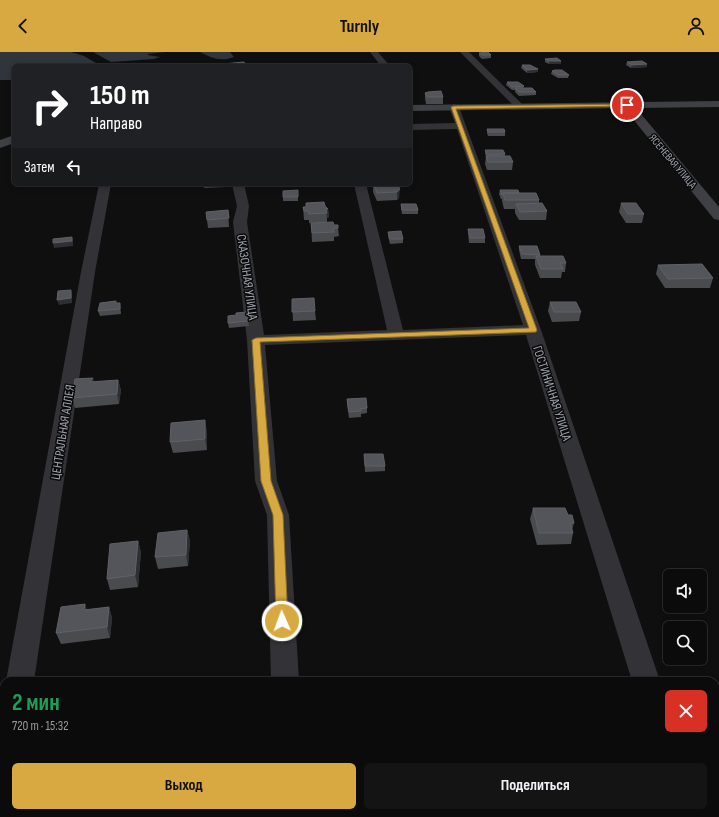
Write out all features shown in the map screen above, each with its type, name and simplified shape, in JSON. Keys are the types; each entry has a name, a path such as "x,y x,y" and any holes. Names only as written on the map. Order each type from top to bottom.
{"main road":[{"path":"412,108 719,104"},
{"name":"ЯСЕНЕВАЯ УЛИЦА","path":"627,105 719,216"},
{"path":"0,144 12,140"}],"street":[{"path":"374,52 384,64"},
{"path":"464,52 519,106"},
{"name":"ГОСТИНИЧНАЯ УЛИЦА","path":"454,107 533,330 645,677"},
{"path":"412,127 460,126"},
{"name":"ЦЕНТРАЛЬНАЯ АЛЛЕЯ","path":"21,677 86,288 106,186"},
{"name":"СКАЗОЧНАЯ УЛИЦА","path":"238,186 243,206 240,222 256,340 266,481 278,515 285,677"},
{"path":"360,186 396,334"},
{"path":"256,340 533,330"}],"shaded area":[{"path":"0,52 71,52 84,56 96,63 12,64 12,80 0,80"},
{"path":"93,52 166,52 148,54 160,57 154,59 111,62"},
{"path":"200,52 230,52 234,57 216,59"}],"building":[{"path":"488,52 491,55 482,55 479,53"},
{"path":"557,58 561,61 549,61 545,59"},
{"path":"642,61 647,64 632,65 627,62"},
{"path":"244,62 245,64 223,64"},
{"path":"522,65 530,65 538,69 527,70"},
{"path":"562,70 569,75 558,75 552,71"},
{"path":"507,82 518,82 524,86 512,87"},
{"path":"515,88 532,88 536,92 519,92"},
{"path":"441,91 443,97 427,97 425,93 428,92"},
{"path":"487,129 504,129 505,132 488,132"},
{"path":"485,150 503,150 505,154 488,155"},
{"path":"486,156 510,156 513,162 488,162"},
{"path":"375,186 398,186 400,189 397,192 377,193"},
{"path":"298,190 298,197 283,197 283,191"},
{"path":"500,190 518,190 519,193 503,193 502,195"},
{"path":"503,193 536,193 539,200 505,200"},
{"path":"324,202 328,209 326,209 327,213 309,214 308,211 304,211 303,207 306,207 306,203"},
{"path":"542,203 547,211 520,212 516,204"},
{"path":"621,203 636,203 644,214 628,214"},
{"path":"401,204 416,204 418,210 402,210"},
{"path":"228,210 229,218 207,220 206,212"},
{"path":"333,222 334,225 338,225 338,228 333,228 334,232 312,233 311,223"},
{"path":"468,229 483,229 485,238 470,238"},
{"path":"401,231 403,239 390,239 388,232"},
{"path":"72,237 72,241 53,243 53,239"},
{"path":"519,246 537,246 540,255 522,254"},
{"path":"536,256 563,256 566,263 560,263 563,269 541,269"},
{"path":"702,264 713,278 668,279 658,265"},
{"path":"71,290 71,298 57,300 58,291"},
{"path":"314,298 315,311 292,312 292,299"},
{"path":"116,301 116,303 120,303 120,309 98,311 100,303"},
{"path":"550,302 576,302 581,312 554,312"},
{"path":"247,312 248,321 228,323 228,316 236,315 236,313"},
{"path":"93,378 90,382 118,380 117,394 72,398 75,379"},
{"path":"366,398 367,408 360,409 361,411 349,412 347,399"},
{"path":"205,420 205,439 170,442 171,423"},
{"path":"364,454 383,454 385,466 365,466"},
{"path":"533,508 565,508 568,515 572,515 574,523 570,523 573,533 539,533"},
{"path":"187,530 186,555 155,557 158,533"},
{"path":"138,541 135,575 107,579 110,544"},
{"path":"85,604 84,610 109,607 107,627 56,633 61,607"}],"route":[{"path":"282,621 278,515 266,481 256,340 533,330 454,107 627,105"}]}
